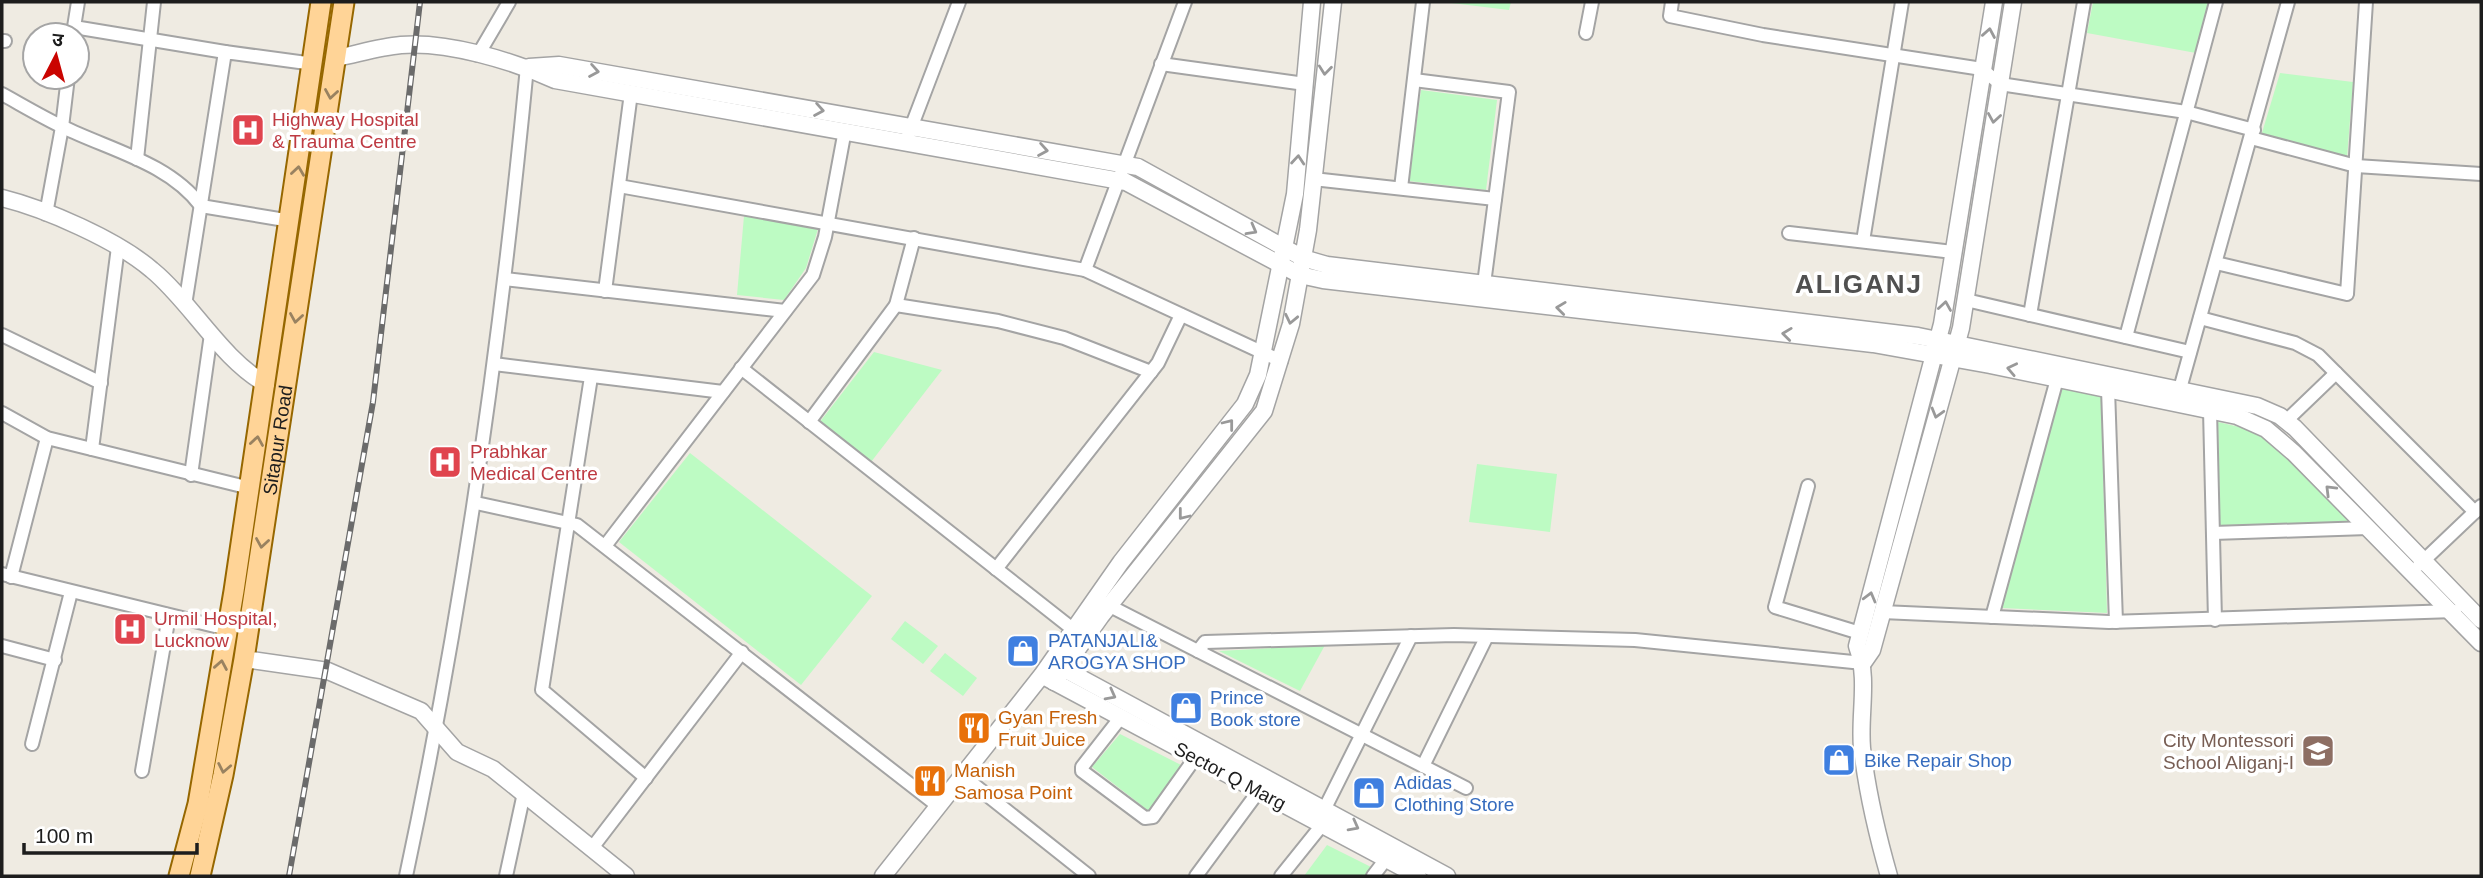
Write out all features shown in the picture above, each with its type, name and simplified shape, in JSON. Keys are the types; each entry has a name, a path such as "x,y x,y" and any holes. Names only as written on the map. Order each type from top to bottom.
{"main road":[{"name":"Sitapur Road","path":"179,876 198,804 228,629 314,64 321,2"},
{"name":"Sitapur Road","path":"200,876 223,775 244,659 344,2"}],"street":[{"path":"75,21 78,2"},
{"path":"137,159 154,2"},
{"path":"478,55 509,2"},
{"path":"910,134 960,2"},
{"path":"1086,270 1185,2"},
{"path":"883,876 938,806 1052,672 1245,404 1258,375 1295,194 1312,2"},
{"path":"1102,602 1264,411 1281,360 1303,258 1333,2"},
{"path":"1401,188 1423,2"},
{"path":"1586,33 1591,2"},
{"path":"1672,2 1670,16 1982,69 2000,84 2186,112 2356,166 2481,174"},
{"path":"1863,241 1902,2"},
{"path":"1889,876 1876,829 1862,746 1863,663 1857,646 1936,347 1994,2"},
{"path":"1863,663 1872,650 1955,351 1966,300 2013,2"},
{"path":"2030,315 2084,2"},
{"path":"2126,337 2216,2"},
{"path":"2178,396 2288,2"},
{"path":"2216,263 2347,294 2366,2"},
{"path":"91,33 314,64"},
{"path":"336,58 401,45 445,48 527,67 555,80 845,130 910,134"},
{"path":"185,305 225,52"},
{"path":"1161,64 1305,84"},
{"path":"527,67 559,65 1120,172 1182,210 1282,256 1303,258 1327,265 1484,284 1873,344 1936,347 2178,396 2266,429 2294,453 2411,572 2458,608 2481,620"},
{"path":"406,876 437,729 475,503 505,279 527,67"},
{"path":"1414,80 1508,92 1484,284"},
{"path":"46,214 66,91"},
{"path":"606,291 631,93"},
{"path":"2,94 62,127 137,159 190,190 201,206 290,221"},
{"path":"605,546 813,275 828,222 845,130"},
{"path":"1313,179 1495,199"},
{"path":"619,186 1086,270 1281,360"},
{"path":"2,198 46,214 118,247 153,270 211,334 266,384"},
{"path":"1789,233 1953,252"},
{"path":"809,422 896,305 914,238"},
{"path":"92,449 118,247"},
{"path":"1282,256 1300,275 1696,317"},
{"path":"505,279 785,311"},
{"path":"1966,300 2190,352"},
{"path":"896,305 998,321 1064,338 1151,372"},
{"path":"996,569 1151,372 1181,315"},
{"path":"2200,318 2295,343 2318,355 2478,509 2411,572"},
{"path":"191,475 211,334"},
{"path":"2,335 100,383"},
{"path":"1955,351 2057,379 2108,389 2257,405 2286,421 2424,561 2481,643"},
{"path":"494,364 723,392"},
{"path":"741,368 1079,634"},
{"path":"2286,421 2336,373"},
{"path":"591,377 542,690 646,778"},
{"path":"1992,617 2057,379"},
{"path":"2108,389 2116,622"},
{"path":"2210,410 2214,620"},
{"path":"2,413 47,438 250,488"},
{"path":"47,438 6,575 228,629"},
{"path":"1808,486 1774,607 1860,633"},
{"path":"475,503 577,525 938,806"},
{"path":"2213,533 2368,528"},
{"path":"32,744 71,592"},
{"path":"1102,602 1466,788"},
{"path":"1882,612 2116,622 2458,608"},
{"path":"142,771 169,616"},
{"path":"1281,876 1324,818 1410,636"},
{"path":"1198,651 1205,642 1487,636 1635,640 1863,663"},
{"path":"1423,766 1487,636"},
{"path":"2,646 55,660"},
{"path":"592,848 742,652"},
{"path":"244,659 328,671 421,711 457,752 494,769 626,876"},
{"path":"1052,672 1324,818 1447,876"},
{"name":"Sector Q Marg","path":"1052,672 1121,717 1200,751"},
{"path":"1121,717 1082,771 1144,818 1153,817 1200,751"},
{"path":"963,776 1086,876"},
{"path":"1196,876 1263,785"},
{"path":"506,876 524,793"},
{"path":"1324,818 1418,876"},
{"path":"1373,876 1387,859"}],"green space":[{"path":"1443,2 1511,2 1509,10"},
{"path":"2093,2 2211,2 2196,53 2087,33"},
{"path":"2280,73 2353,82 2347,158 2261,136"},
{"path":"1421,90 1497,100 1486,190 1409,181"},
{"path":"744,216 818,229 806,268 784,300 737,295"},
{"path":"874,352 942,370 871,462 819,423"},
{"path":"2061,388 2101,396 2107,613 2002,608"},
{"path":"2218,422 2261,432 2353,524 2220,525"},
{"path":"690,453 872,596 801,685 619,542"},
{"path":"1477,464 1557,474 1550,532 1469,522"},
{"path":"905,621 938,646 923,664 891,639"},
{"path":"1325,645 1300,691 1219,651"},
{"path":"945,653 977,678 963,696 930,671"},
{"path":"1120,734 1185,767 1150,812 1092,767"},
{"path":"1327,845 1371,867 1365,876 1304,876"}],"railway":[{"path":"289,876 373,402 420,2"}],"place":[{"name":"Highway Hospital & Trauma Centre","path":"248,130"},
{"name":"Prabhkar Medical Centre","path":"445,462"},
{"name":"Urmil Hospital, Lucknow","path":"130,629"},
{"name":"PATANJALI& AROGYA SHOP","path":"1023,651"},
{"name":"Prince Book store","path":"1186,708"},
{"name":"Gyan Fresh Fruit Juice","path":"974,728"},
{"name":"City Montessori School Aliganj-I","path":"2318,751"},
{"name":"Bike Repair Shop","path":"1839,760"},
{"name":"Manish Samosa Point","path":"930,781"},
{"name":"Adidas Clothing Store","path":"1369,793"}],"district":[{"name":"ALIGANJ","path":"1859,284"}]}
